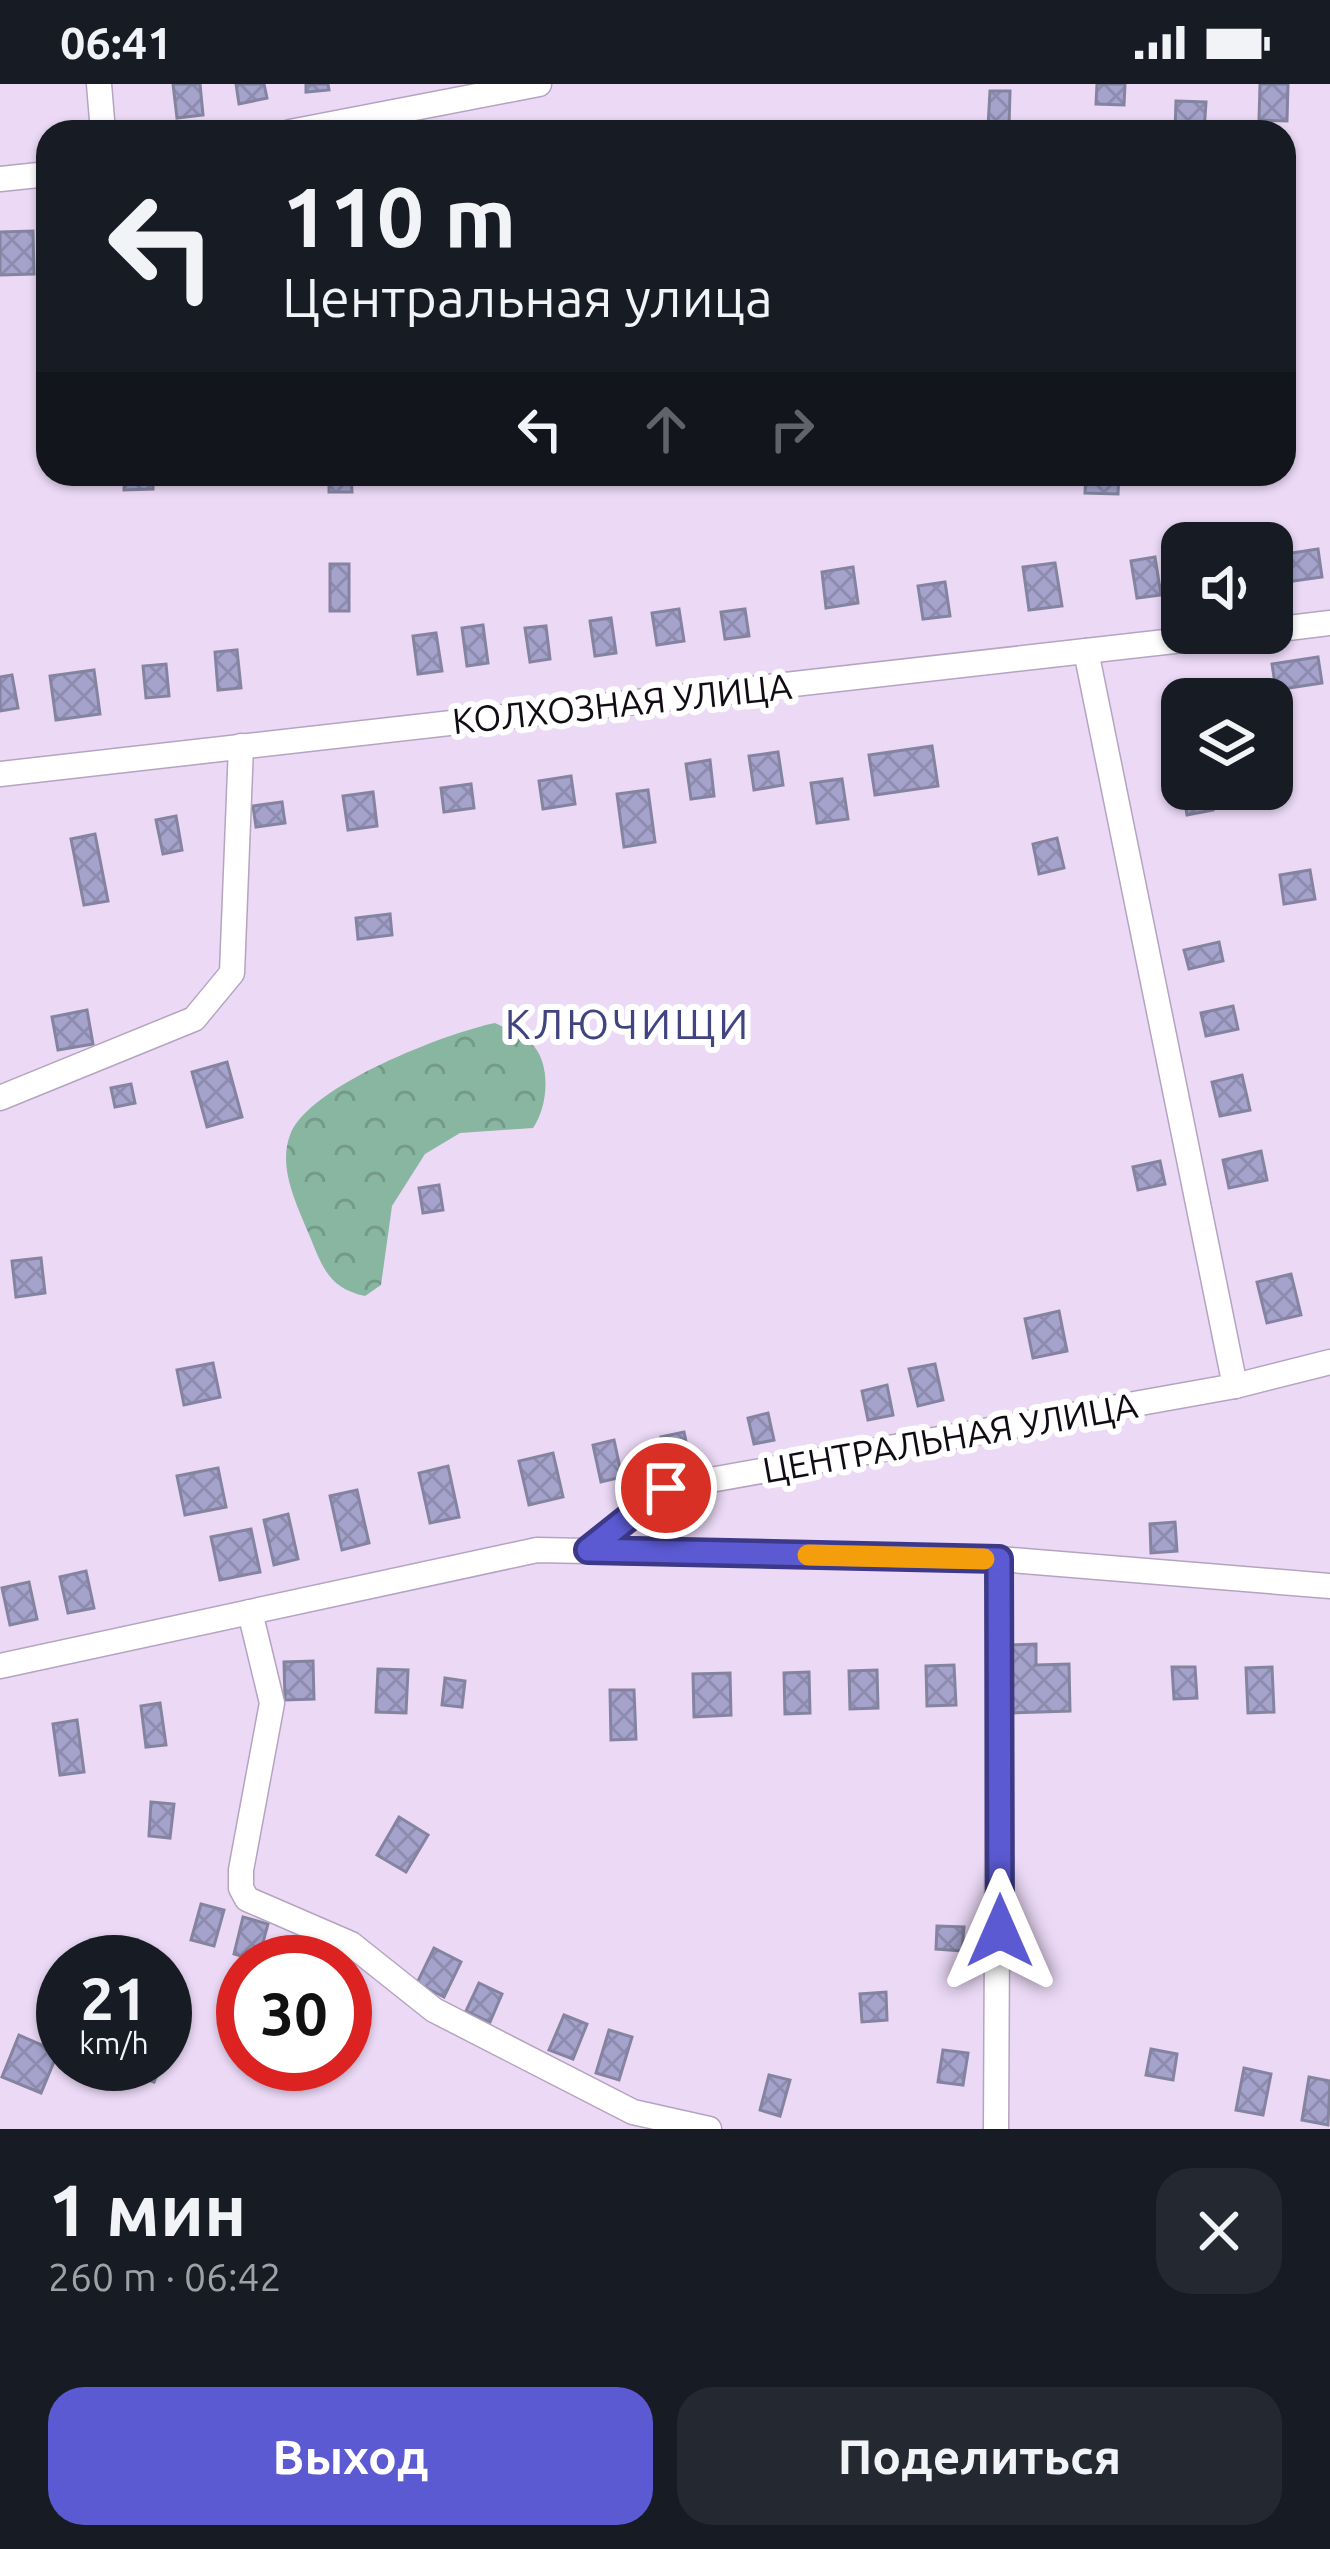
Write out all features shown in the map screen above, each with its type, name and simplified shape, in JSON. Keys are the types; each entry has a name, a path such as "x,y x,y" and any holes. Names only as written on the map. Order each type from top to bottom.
{"street":[{"path":"99,84 102,120"},
{"path":"352,120 539,84"},
{"path":"0,179 36,175"},
{"path":"1293,627 1330,623"},
{"name":"КОЛХОЗНАЯ УЛИЦА","path":"0,774 1161,643"},
{"path":"1086,651 1234,1386"},
{"path":"0,1098 194,1019 215,998 232,973 242,746"},
{"name":"ЦЕНТРАЛЬНАЯ УЛИЦА","path":"588,1550 666,1488 1234,1386 1330,1362"},
{"path":"0,1666 537,1550 999,1559 1330,1586"},
{"path":"996,2129 999,1559"},
{"path":"250,1612 272,1703 241,1870 241,1888 248,1899 351,1944 434,2010 614,2102 709,2129"}],"green space":[{"path":"495,1023 528,1040 542,1062 544,1097 533,1128 460,1133 425,1154 392,1206 381,1285 365,1296 342,1287 322,1265 294,1197 286,1160 290,1135 323,1098 381,1064"}],"building":[{"path":"173,84 200,84 203,115 177,118"},
{"path":"236,84 264,84 267,98 239,104"},
{"path":"306,84 328,84 329,90 306,92"},
{"path":"1097,84 1125,84 1124,105 1096,104"},
{"path":"1260,84 1288,84 1287,120 1259,120"},
{"path":"990,91 1010,91 1009,120 988,120"},
{"path":"1176,101 1206,102 1205,120 1175,120"},
{"path":"33,231 34,274 0,275 0,232"},
{"path":"124,486 153,486 153,489 124,490"},
{"path":"329,486 352,486 352,492 329,492"},
{"path":"1085,486 1118,486 1118,494 1085,493"},
{"path":"1318,549 1322,577 1293,581 1293,553"},
{"path":"1155,557 1161,595 1137,598 1131,561"},
{"path":"1055,563 1062,606 1029,610 1023,567"},
{"path":"330,564 349,564 349,611 330,611"},
{"path":"853,567 858,603 826,608 822,572"},
{"path":"945,582 950,616 923,619 918,586"},
{"path":"679,609 684,641 657,645 652,613"},
{"path":"745,609 749,636 725,639 721,612"},
{"path":"611,618 616,653 595,656 590,621"},
{"path":"483,625 488,663 467,666 462,628"},
{"path":"546,626 550,659 530,662 525,628"},
{"path":"436,633 442,671 418,674 413,636"},
{"path":"237,650 241,688 218,690 215,652"},
{"path":"1318,657 1322,683 1293,687 1293,678 1274,678 1272,664"},
{"path":"166,664 169,696 146,698 143,666"},
{"path":"94,670 100,714 56,720 50,676"},
{"path":"12,675 18,708 0,711 0,677"},
{"path":"932,746 938,786 875,795 869,755"},
{"path":"778,752 783,785 754,790 749,756"},
{"path":"710,760 714,796 691,799 686,764"},
{"path":"571,776 575,804 543,809 539,781"},
{"path":"842,779 848,819 817,823 811,783"},
{"path":"471,784 474,808 444,812 441,788"},
{"path":"648,790 655,842 624,847 617,794"},
{"path":"373,792 377,826 348,830 343,796"},
{"path":"282,802 285,823 256,827 253,806"},
{"path":"176,816 182,850 163,854 156,820"},
{"path":"95,834 108,901 84,905 71,839"},
{"path":"1057,838 1064,868 1039,874 1033,844"},
{"path":"1310,870 1315,899 1284,904 1280,875"},
{"path":"390,914 392,935 358,939 356,918"},
{"path":"1219,942 1223,961 1189,969 1184,950"},
{"path":"1233,1006 1238,1029 1206,1036 1201,1013"},
{"path":"87,1010 93,1044 58,1050 52,1017"},
{"path":"227,1062 242,1117 207,1127 192,1072"},
{"path":"1242,1075 1250,1110 1220,1116 1212,1082"},
{"path":"131,1084 135,1103 115,1107 111,1088"},
{"path":"1261,1151 1267,1180 1229,1188 1223,1160"},
{"path":"1160,1161 1165,1184 1138,1190 1133,1167"},
{"path":"439,1185 443,1210 423,1213 419,1188"},
{"path":"41,1258 45,1293 16,1297 12,1261"},
{"path":"1291,1274 1301,1315 1267,1323 1257,1282"},
{"path":"1059,1311 1067,1351 1033,1358 1025,1319"},
{"path":"213,1363 220,1397 184,1405 177,1370"},
{"path":"935,1364 943,1400 918,1406 909,1369"},
{"path":"887,1385 893,1415 868,1420 862,1391"},
{"path":"768,1413 774,1440 754,1444 748,1418"},
{"path":"684,1432 690,1460 667,1465 661,1437"},
{"path":"614,1440 622,1477 601,1482 593,1445"},
{"path":"553,1453 563,1497 529,1505 519,1461"},
{"path":"448,1466 459,1517 430,1523 419,1473"},
{"path":"218,1468 226,1507 185,1515 177,1476"},
{"path":"357,1490 369,1543 342,1550 330,1496"},
{"path":"288,1514 298,1559 274,1565 264,1520"},
{"path":"1175,1522 1177,1551 1151,1553 1150,1524"},
{"path":"251,1529 260,1572 220,1580 211,1537"},
{"path":"86,1571 94,1608 68,1613 60,1577"},
{"path":"29,1582 37,1619 10,1625 2,1588"},
{"path":"1036,1644 1036,1665 1069,1664 1070,1711 1012,1713 1009,1645"},
{"path":"313,1661 314,1699 285,1700 284,1662"},
{"path":"954,1665 956,1705 927,1706 926,1666"},
{"path":"1172,1667 1195,1667 1197,1698 1174,1699"},
{"path":"1272,1667 1274,1712 1248,1713 1246,1668"},
{"path":"378,1669 408,1670 406,1713 376,1712"},
{"path":"877,1670 878,1708 850,1709 849,1671"},
{"path":"809,1672 810,1713 785,1714 784,1673"},
{"path":"730,1673 731,1715 694,1717 693,1674"},
{"path":"445,1678 465,1681 462,1707 442,1705"},
{"path":"610,1690 634,1690 636,1739 611,1740"},
{"path":"160,1703 166,1745 146,1747 141,1706"},
{"path":"77,1720 84,1772 60,1775 53,1724"},
{"path":"151,1802 174,1804 170,1838 149,1836"},
{"path":"399,1817 428,1835 406,1872 377,1855"},
{"path":"201,1904 224,1910 214,1946 192,1936"},
{"path":"243,1917 268,1924 265,1935 239,1935"},
{"path":"937,1926 964,1927 962,1951 936,1949"},
{"path":"434,1948 461,1962 444,1997 417,1983"},
{"path":"479,1983 502,1994 490,2022 466,2011"},
{"path":"886,1992 887,2020 862,2022 860,1994"},
{"path":"564,2015 587,2024 573,2059 549,2050"},
{"path":"609,2030 632,2037 619,2080 596,2073"},
{"path":"19,2035 36,2042 36,2091 2,2077"},
{"path":"1151,2049 1177,2054 1173,2080 1146,2075"},
{"path":"943,2050 968,2053 963,2085 938,2082"},
{"path":"1244,2068 1271,2074 1263,2115 1236,2110"},
{"path":"769,2075 790,2080 780,2116 760,2110"},
{"path":"1309,2077 1330,2081 1328,2125 1302,2120"}],"slow traffic":[{"path":"808,1555 984,1559"}],"district":[{"name":"КЛЮЧИЩИ","path":"628,1023"}],"route":[{"path":"666,1488 588,1550 999,1559 1000,1931"}]}
